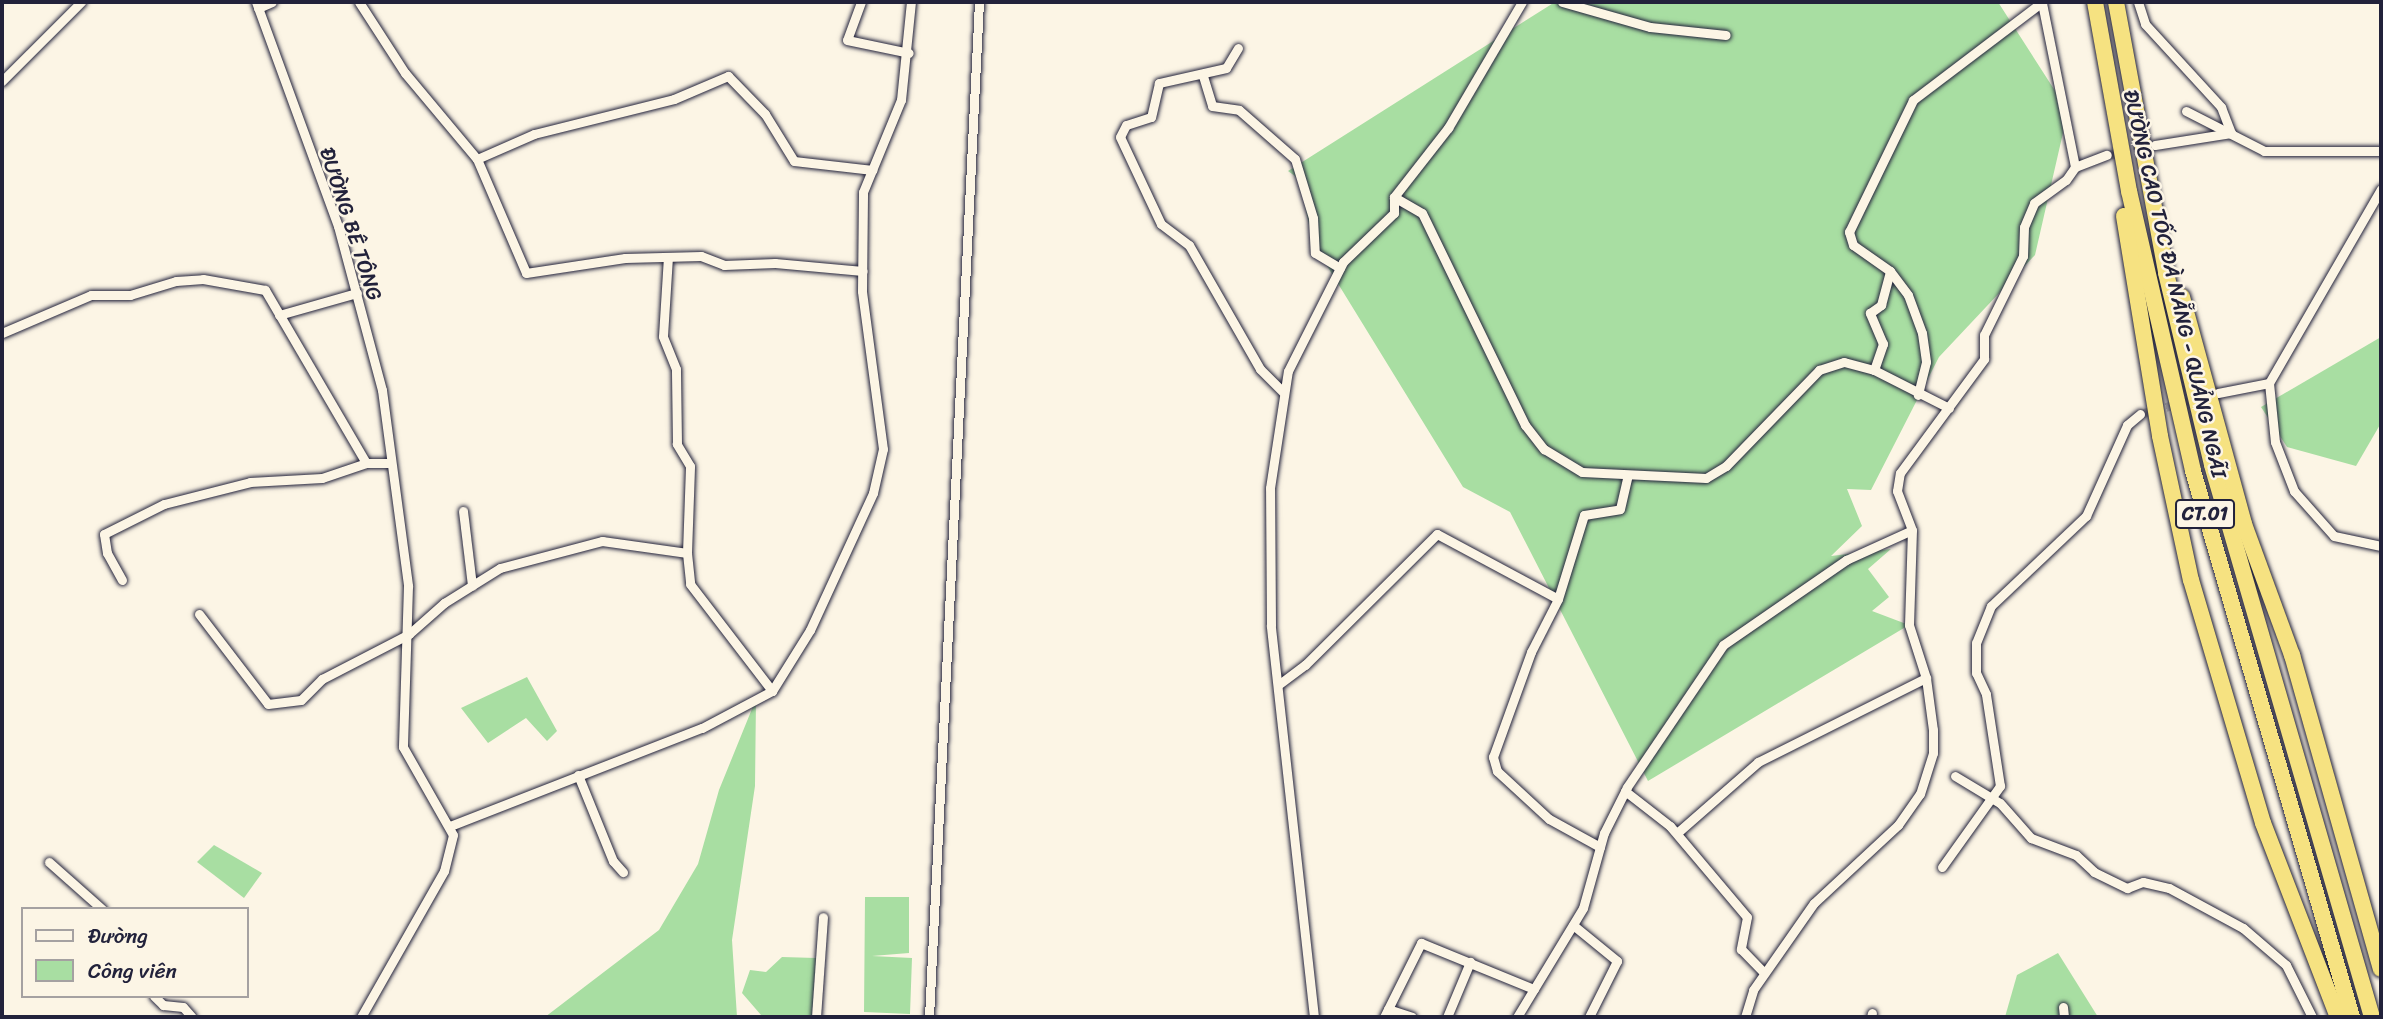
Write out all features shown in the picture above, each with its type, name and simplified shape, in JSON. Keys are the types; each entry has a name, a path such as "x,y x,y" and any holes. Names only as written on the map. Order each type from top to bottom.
{"highway":[{"path":"2094,2 2138,305 2191,580 2263,823 2338,1017"},
{"name":"ĐƯỜNG CAO TỐC ĐÀ NẴNG - QUẢNG NGÃI","path":"2094,2 2129,191 2190,459 2352,1017"},
{"name":"ĐƯỜNG CAO TỐC ĐÀ NẴNG - QUẢNG NGÃI","path":"2116,2 2136,123 2212,465 2372,1017"},
{"path":"2136,123 2218,435 2292,655 2381,969"}],"street":[{"path":"2,79 80,2"},
{"path":"257,5 272,2"},
{"path":"359,2 405,73 477,159 526,273 668,257 701,256 724,265 775,263 863,271"},
{"path":"861,2 847,40 909,53"},
{"path":"361,1017 444,870 450,826 702,728 772,691 810,630 873,493 883,449 863,271 863,192 901,100 909,53 911,2"},
{"path":"929,1017 979,2"},
{"path":"1314,1017 1271,625 1270,488 1288,370 1340,268 1394,213 1394,197 1448,128 1522,2"},
{"path":"1562,2 1650,27 1726,35"},
{"path":"1918,395 1926,362 1922,333 1908,295 1890,271 1853,245 1849,232 1913,100 2042,2 2075,167"},
{"path":"2138,2 2145,24 2221,107 2231,133"},
{"name":"ĐƯỜNG BÊ TÔNG","path":"257,5 357,293 382,390 391,463 404,524 409,634 403,747 450,826"},
{"path":"1238,48 1229,66 1203,76 1156,86 1151,117 1126,125 1121,145 1161,224 1189,245 1260,369 1284,393"},
{"path":"477,159 534,134 674,99 728,76 765,114 790,158 872,170"},
{"path":"1203,76 1212,106 1239,110 1295,159 1313,218 1315,254 1340,268"},
{"path":"2186,111 2264,151 2381,151"},
{"path":"2155,145 2231,133"},
{"path":"1745,1017 1764,973 1814,903 1898,825 1920,794 1933,753 1926,678 1909,625 1912,530 1897,491 1900,473 1984,359 1984,335 2023,256 2024,227 2034,203 2066,180 2075,167 2107,155"},
{"path":"2381,189 2269,383 2275,442 2294,491 2334,536 2381,546"},
{"path":"1394,197 1422,213 1519,414 1544,449 1582,472 1627,478 1706,478 1726,466 1818,370 1844,362 1874,370 1918,395 1949,408"},
{"path":"668,257 663,336 676,369 677,444 690,466 687,553 690,584 772,691"},
{"path":"1874,370 1883,344 1871,313 1881,305 1890,271"},
{"path":"2,332 91,295 130,295 190,280 265,290 366,463"},
{"path":"279,315 357,293"},
{"path":"2218,393 2269,383"},
{"path":"1942,867 2000,786 1999,756 1986,694 1976,673 1976,643 1991,606 2086,516 2127,425 2140,414"},
{"path":"122,580 107,553 104,534 164,504 250,482 322,478 366,463 391,463"},
{"path":"1600,847 1549,819 1493,761 1531,652 1558,599 1584,515 1619,509 1627,478"},
{"path":"463,511 472,585"},
{"path":"1517,1017 1573,925 1600,847 1625,792 1723,645 1846,560 1912,530"},
{"path":"1278,685 1305,666 1437,534 1558,599"},
{"path":"199,614 268,704 301,700 322,679 409,634 472,585 500,568 602,541 687,553"},
{"path":"1677,834 1758,762 1926,678"},
{"path":"578,775 613,861 623,872"},
{"path":"1955,776 1993,799 2031,838 2076,855 2094,872 2127,888 2143,882 2169,888 2243,928 2286,965 2312,1017"},
{"path":"1625,792 1677,834 1746,916 1741,949 1764,973"},
{"path":"49,862 100,907"},
{"path":"816,1017 823,917"},
{"path":"1573,925 1617,961 1589,1017"},
{"path":"1412,1017 1386,1013 1421,943 1534,989"},
{"path":"1447,1017 1470,962"},
{"path":"156,998 163,1005 183,1007 192,1017"}],"green space":[{"path":"1555,2 1998,2 2068,111 2035,255 1939,357 1871,490 1847,489 1862,526 1831,556 1891,549 1868,569 1889,597 1872,611 1909,625 1648,781 1510,512 1463,487 1313,243 1299,179 1288,171"},
{"path":"2381,337 2381,423 2356,466 2287,447 2261,407"},
{"path":"527,677 557,731 547,741 526,718 488,743 461,708"},
{"path":"756,699 755,786 732,940 737,1017 545,1017 659,930 698,864 719,790"},
{"path":"214,845 262,873 244,898 197,862"},
{"path":"865,897 909,897 909,953 872,956 912,958 910,1014 864,1012"},
{"path":"2058,953 2098,1017 2005,1017 2017,975"},
{"path":"782,957 816,958 812,1017 761,1015 742,993 750,970 766,972"}],"tunnel":[{"path":"2107,155 2147,147"},
{"path":"2140,414 2199,398"}]}
